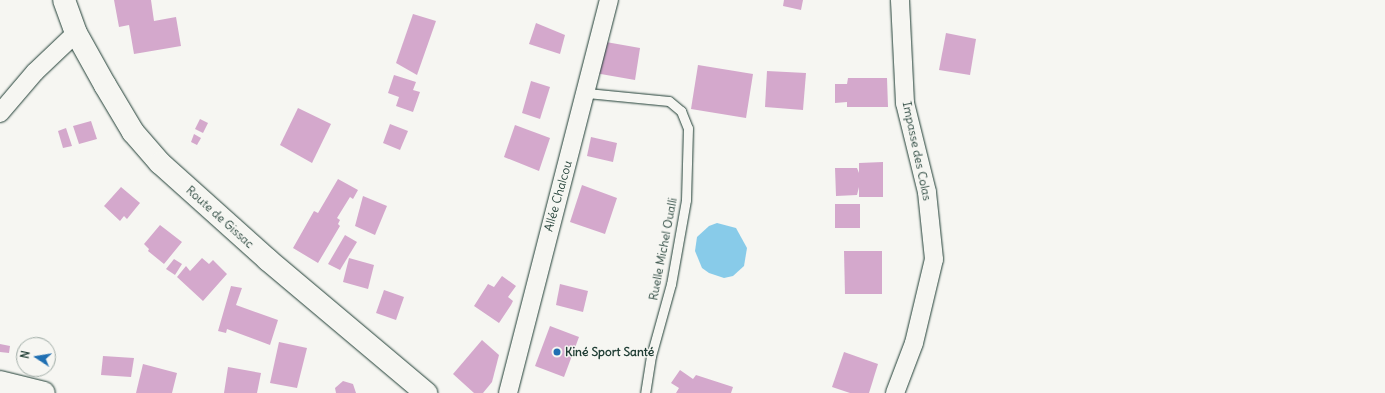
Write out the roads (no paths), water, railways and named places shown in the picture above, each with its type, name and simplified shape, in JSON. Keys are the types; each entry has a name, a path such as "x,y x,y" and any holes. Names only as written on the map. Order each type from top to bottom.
{"main road":[{"name":"Route de Gissac","path":"64,0 76,33 133,132 160,163 268,260 426,393"},
{"path":"0,382 44,393"}],"street":[{"name":"Allée Chalcou","path":"508,393 544,246 587,93 609,0"},
{"name":"Impasse des Colas","path":"895,393 914,343 934,259 927,192 905,103 900,0"},
{"path":"0,112 35,72 76,33"}],"lane":[{"name":"Ruelle Michel Oualli","path":"587,93 669,101 681,111 688,128 686,200 671,284 652,356 645,393"}],"water":[{"path":"717,223 736,228 747,248 744,266 733,276 724,278 709,273 702,268 695,251 697,237 709,226"}],"place":[{"name":"Kiné Sport Santé","path":"557,352"}]}
